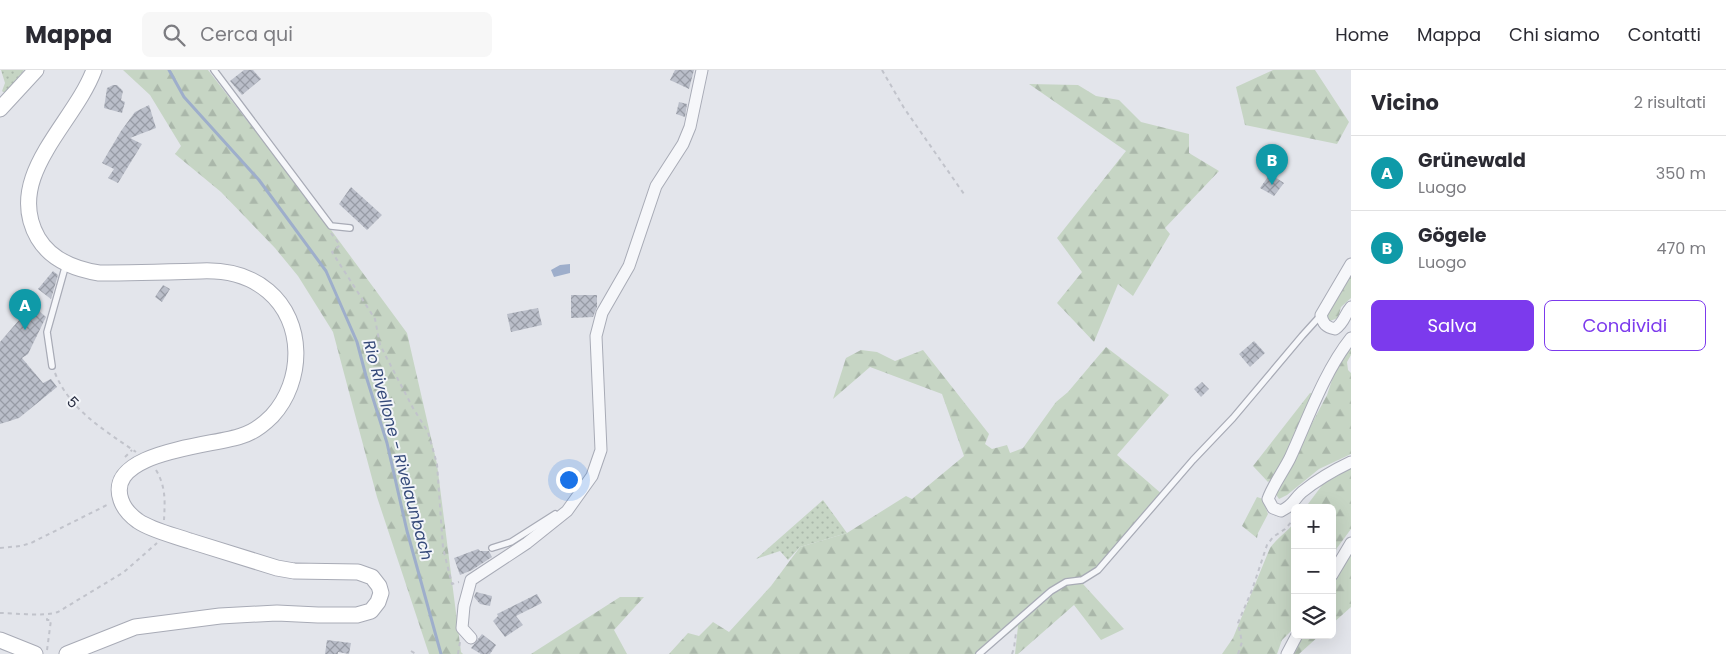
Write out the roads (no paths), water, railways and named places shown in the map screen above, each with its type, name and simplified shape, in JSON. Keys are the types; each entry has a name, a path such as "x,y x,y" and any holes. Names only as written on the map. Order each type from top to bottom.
{"main road":[{"path":"0,109 36,70"},
{"path":"67,654 135,627 220,616 267,613 358,615 371,611 378,602 381,593 379,586 372,577 358,572 294,572 277,568 163,532 137,520 126,510 120,499 121,485 127,472 138,463 153,456 242,436 258,428 272,416 292,386 296,366 296,348 293,330 278,302 268,291 244,277 230,272 214,270 99,273 81,270 66,264 52,254 41,242 33,228 28,212 28,193 33,173 78,104 94,70"},
{"path":"0,640 41,652"}],"street":[{"path":"471,638 462,628 464,606 471,580 527,543 567,511 592,476 601,450 596,336 602,313 629,266 656,186 683,144 690,127 702,70"},
{"path":"1351,264 1321,315 1322,323 1335,329 1342,324 1351,307"},
{"path":"1351,338 1335,361 1284,471 1271,491 1268,499 1272,508 1281,511 1291,506 1300,494 1334,470 1351,462"},
{"path":"1336,568 1351,543"},
{"path":"1287,654 1295,639"}],"lane":[{"path":"214,70 331,226 350,228"},
{"path":"52,366 47,332 66,264"},
{"path":"979,654 1051,591 1066,582 1082,580 1098,570 1193,460 1233,418 1321,315"},
{"path":"492,548 511,542 555,514 567,511"}],"water":[{"path":"570,264 570,273 554,277 551,270 560,265"}],"waterway":[{"name":"Rio Rivellone - Rivelaunbach","path":"169,70 184,97 259,180 326,271 357,342 387,443 407,531 441,654"}],"place":[{"name":"Gögele","path":"1272,185"},
{"name":"Grünewald","path":"25,330"}]}
